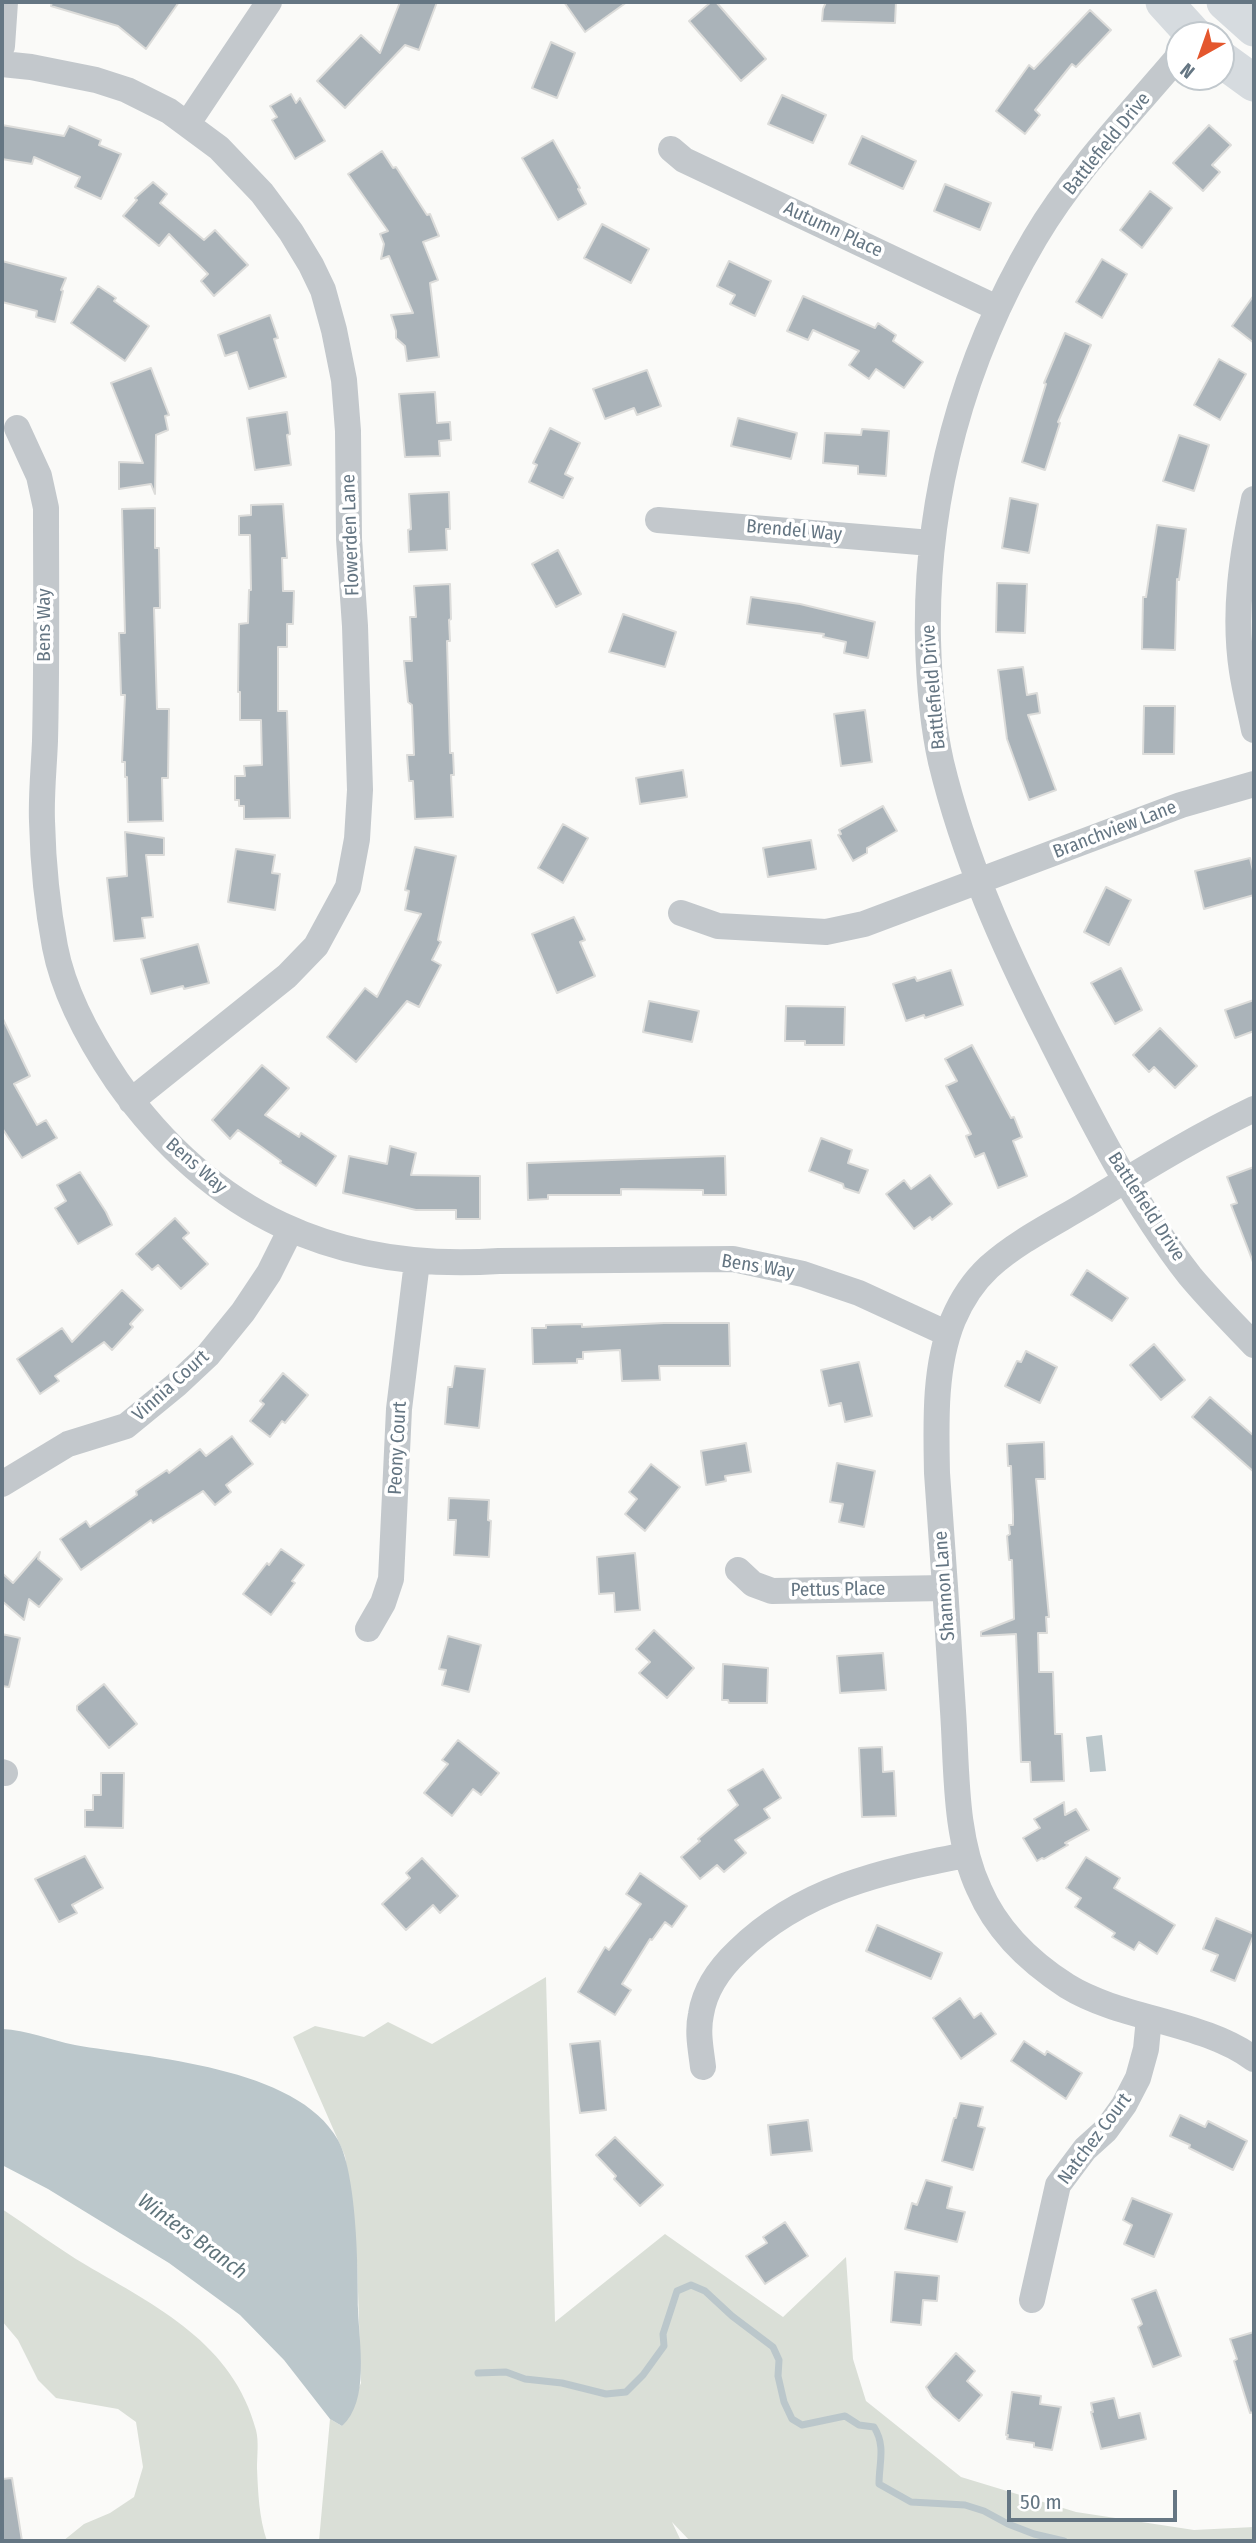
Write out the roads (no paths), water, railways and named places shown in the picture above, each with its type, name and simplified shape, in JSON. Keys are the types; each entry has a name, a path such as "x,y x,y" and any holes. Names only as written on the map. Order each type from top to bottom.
{"street":[{"path":"2,46 5,2"},
{"path":"188,123 270,2"},
{"path":"1164,2 1182,21"},
{"path":"1208,21 1225,2 1254,28"},
{"name":"Flowerden Lane","path":"2,64 96,80 127,90 188,123 219,148 262,193 291,232 323,290 344,380 360,790 357,839 348,887 316,946 287,976 131,1101"},
{"path":"1235,69 1254,83"},
{"name":"Battlefield Drive","path":"1165,73 1072,184 1036,236 997,308 975,361 954,425 931,542 929,669 941,761 978,881 1009,957 1089,1114 1126,1180 1189,1274 1254,1345"},
{"name":"Autumn Place","path":"671,149 684,160 997,308"},
{"name":"Bens Way","path":"17,428 39,475 46,508 42,818 46,883 55,947 66,985 102,1059 131,1101 173,1148 215,1185 255,1212 290,1231 368,1255 417,1262 462,1264 499,1261 733,1259 803,1274 859,1293 948,1334"},
{"path":"1254,499 1240,581 1238,631 1242,670 1254,730"},
{"name":"Brendel Way","path":"658,520 931,542"},
{"name":"Branchview Lane","path":"681,914 718,926 826,932 864,924 1181,805 1254,784"},
{"name":"Shannon Lane","path":"1254,1109 1210,1129 1010,1250 987,1269 968,1291 948,1334 936,1422 958,1798 966,1855 978,1888 996,1922 1020,1950 1069,1987 1149,2018 1216,2038 1254,2059"},
{"name":"Vinnia Court","path":"2,1484 68,1444 127,1426 176,1385 208,1354 243,1312 269,1273 290,1231"},
{"name":"Peony Court","path":"368,1629 383,1603 391,1579 399,1409 417,1262"},
{"name":"Pettus Place","path":"738,1570 753,1584 772,1591 945,1588"},
{"path":"703,2067 699,2032 701,2013 709,1989 728,1961 752,1937 788,1910 851,1883 906,1867 966,1855"},
{"name":"Natchez Court","path":"1032,2300 1058,2185 1124,2105 1138,2078 1146,2049 1149,2018"}],"water":[{"path":"1102,1735 1106,1771 1090,1772 1086,1737"},
{"path":"2,2029 75,2045 179,2061 218,2070 256,2081 290,2096 318,2115 338,2140 344,2156 353,2198 357,2246 360,2387 351,2415 342,2426 330,2419 284,2360 240,2315 169,2263 48,2189 2,2165"}],"waterway":[{"name":"Winters Branch","path":"478,2373 506,2372 525,2379 562,2383 606,2394 626,2392 643,2375 664,2346 663,2334 677,2291 691,2285 705,2291 732,2316 773,2347 779,2360 778,2376 784,2402 792,2419 802,2425 845,2416 859,2425 874,2427 881,2448 879,2484 911,2502 965,2505 1034,2534 1064,2541"}]}
